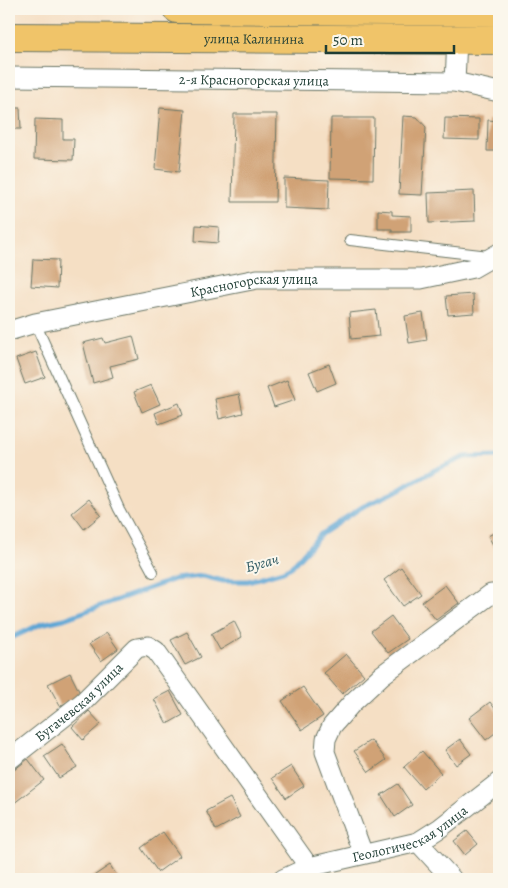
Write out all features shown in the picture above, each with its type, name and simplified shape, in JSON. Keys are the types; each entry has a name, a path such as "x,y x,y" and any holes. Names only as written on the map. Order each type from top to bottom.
{"main road":[{"name":"улица Калинина","path":"177,9 264,21 457,39 499,40"},
{"name":"улица Калинина","path":"9,36 264,21 499,12"}],"street":[{"path":"455,82 457,39"},
{"name":"2-я Красногорская улица","path":"9,77 455,82 499,92"},
{"name":"Красногорская улица","path":"9,331 34,323 257,279 421,279 473,268 497,255"},
{"path":"363,854 325,752 326,739 332,726 352,703 382,675 491,594"},
{"name":"Бугачевская улица","path":"9,760 84,702 138,648 148,646 156,651 309,867"},
{"name":"Геологическая улица","path":"283,879 309,867 418,842 440,828 499,782"},
{"path":"418,842 452,879"}],"lane":[{"path":"350,240 497,255"},
{"path":"34,323 119,509 153,572"}],"building":[{"path":"9,108 20,108 21,129 9,129"},
{"path":"160,108 185,110 179,172 155,169"},
{"path":"234,114 277,114 275,202 232,202"},
{"path":"403,116 417,117 426,127 422,195 399,194"},
{"path":"331,118 374,118 373,179 330,178"},
{"path":"445,118 479,119 479,140 444,139"},
{"path":"35,119 63,120 63,139 74,139 73,160 34,159"},
{"path":"488,120 499,121 499,151 487,151"},
{"path":"284,178 329,180 328,210 284,208"},
{"path":"474,191 475,221 429,223 428,193"},
{"path":"378,210 392,211 392,215 411,216 411,232 392,232 392,229 378,229"},
{"path":"196,225 219,227 218,243 195,241"},
{"path":"33,259 58,260 57,288 31,286"},
{"path":"473,294 474,313 448,315 446,296"},
{"path":"376,310 379,336 351,339 349,313"},
{"path":"423,313 427,340 409,343 405,316"},
{"path":"133,336 139,359 110,366 113,377 93,383 83,343 103,338 105,343"},
{"path":"36,352 45,377 25,384 16,359"},
{"path":"329,364 336,383 317,391 309,372"},
{"path":"287,380 295,400 274,407 267,388"},
{"path":"151,385 160,404 142,412 134,392"},
{"path":"239,394 243,413 219,419 215,399"},
{"path":"179,403 183,415 159,424 155,413"},
{"path":"89,499 101,515 84,529 72,513"},
{"path":"499,530 499,555 488,536"},
{"path":"401,567 421,594 403,606 384,580"},
{"path":"445,585 459,603 436,620 422,602"},
{"path":"391,616 408,639 388,653 371,631"},
{"path":"234,621 242,637 220,650 211,634"},
{"path":"187,632 201,657 185,665 171,640"},
{"path":"107,633 118,649 101,661 89,644"},
{"path":"346,654 364,675 342,694 324,673"},
{"path":"70,673 81,695 60,706 48,684"},
{"path":"303,687 323,716 302,730 282,701"},
{"path":"170,691 183,715 167,724 154,699"},
{"path":"490,702 499,714 499,730 486,740 469,718"},
{"path":"89,711 101,724 83,740 72,727"},
{"path":"460,739 471,754 456,765 445,750"},
{"path":"371,740 386,760 369,772 354,751"},
{"path":"62,744 77,767 59,778 44,756"},
{"path":"422,751 441,773 423,789 404,767"},
{"path":"28,759 44,780 13,804 9,798 9,774"},
{"path":"291,766 304,786 286,798 272,778"},
{"path":"398,784 412,805 395,817 381,795"},
{"path":"230,798 240,817 216,830 206,811"},
{"path":"467,831 478,844 465,855 454,841"},
{"path":"163,832 180,856 158,872 141,848"},
{"path":"110,865 119,879 89,879"}],"waterway":[{"name":"Бугач","path":"9,639 41,624 64,619 175,579 203,576 223,581 248,581 283,571 291,567 321,534 362,507 465,457 499,456"}]}
